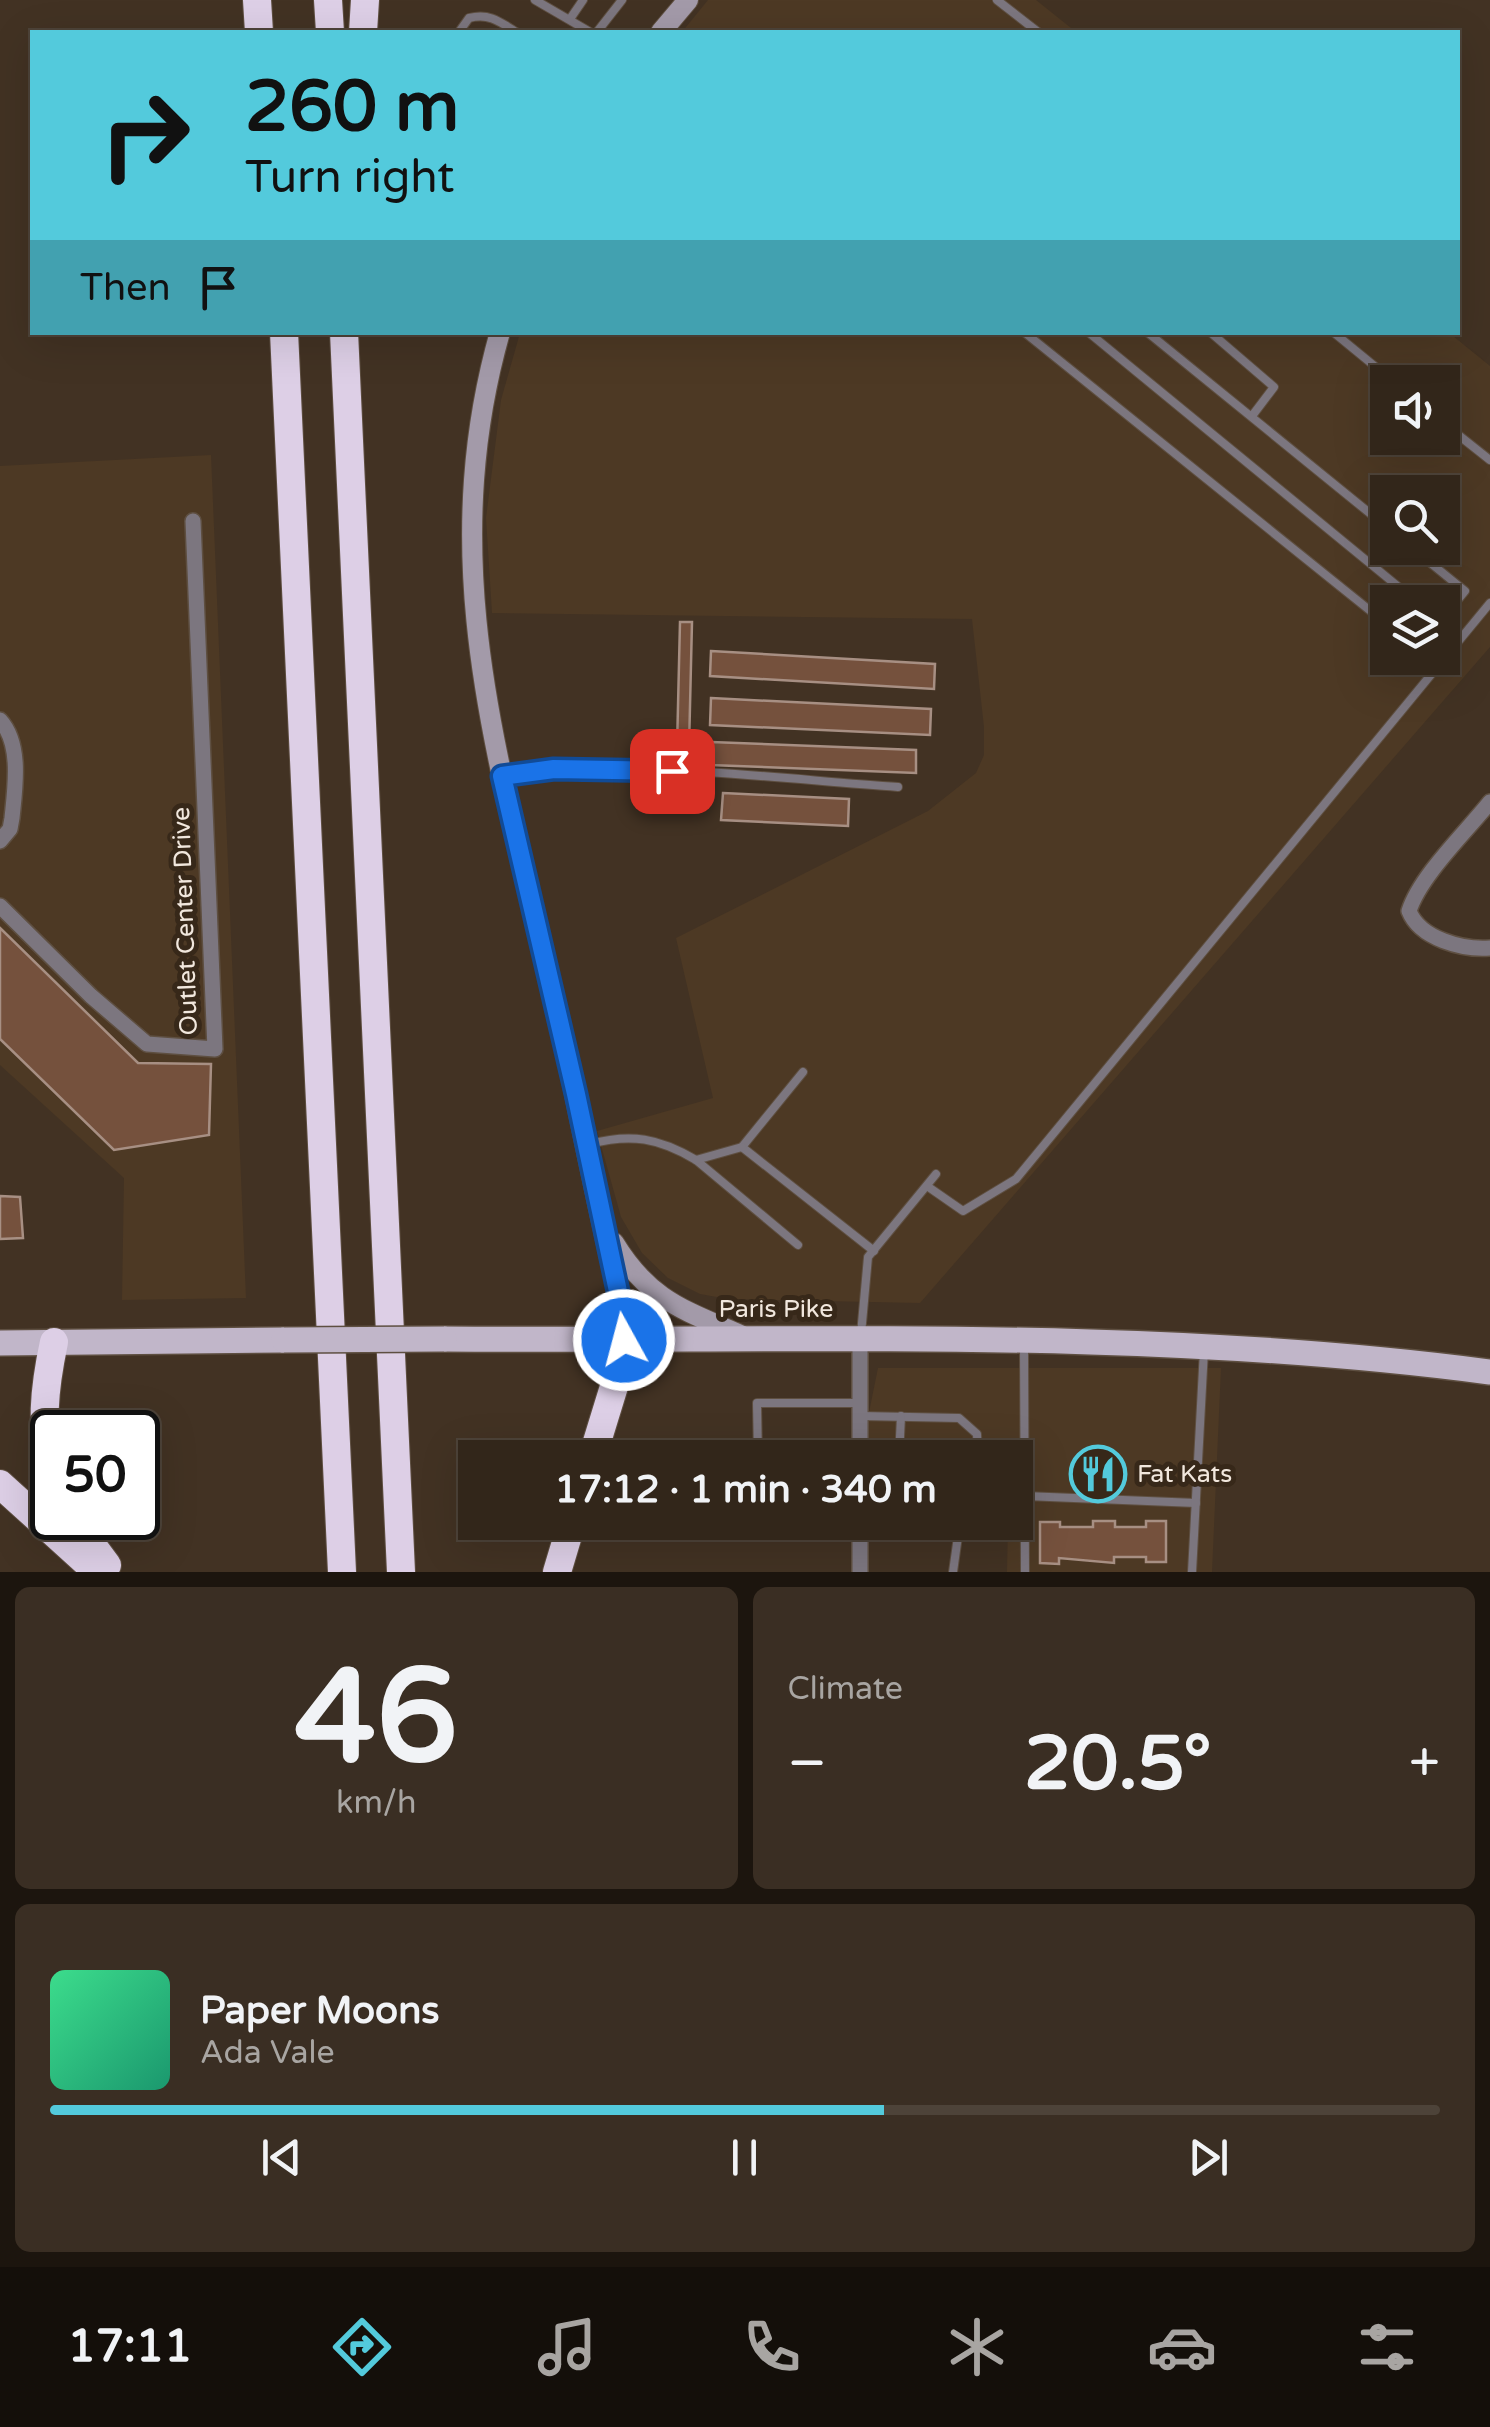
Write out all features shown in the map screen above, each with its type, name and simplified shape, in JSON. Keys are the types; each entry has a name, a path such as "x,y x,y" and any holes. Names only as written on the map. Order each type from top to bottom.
{"highway":[{"path":"257,0 259,30"},
{"path":"268,0 270,30"},
{"path":"328,0 330,30"},
{"path":"363,30 365,0"},
{"path":"284,335 342,1572"},
{"path":"344,335 402,1572"},
{"path":"351,498 357,335"},
{"path":"598,1440 624,1340"},
{"path":"43,1410 54,1342"},
{"path":"0,1484 98,1572"},
{"path":"89,1540 113,1572"},
{"path":"557,1572 567,1540"}],"main road":[{"path":"663,30 688,0"},
{"path":"499,335 474,466 471,553 476,644 502,776 587,1144 619,1296 624,1340"},
{"path":"604,1226 630,1270 662,1300 751,1340"},
{"name":"Paris Pike","path":"0,1343 1024,1338 1204,1346 1490,1372"}],"street":[{"name":"Outlet Center Drive","path":"0,906 147,1044 215,1049 192,521"},
{"path":"0,720 14,744 10,829 0,842"},
{"path":"1490,802 1413,898 1409,912 1420,927 1440,939 1490,948"},
{"path":"860,1339 860,1440"},
{"path":"860,1540 860,1572"}],"lane":[{"path":"534,0 554,4 570,20 590,30"},
{"path":"570,20 584,0"},
{"path":"596,30 622,0"},
{"path":"997,0 1035,30"},
{"path":"460,30 469,18 482,15 513,30"},
{"path":"1028,335 1370,611"},
{"path":"1092,335 1396,585"},
{"path":"1151,335 1370,513"},
{"path":"1214,335 1274,386 1252,416"},
{"path":"1337,335 1373,365"},
{"path":"1460,436 1490,460"},
{"path":"1433,565 1458,585"},
{"path":"927,1186 963,1211 1016,1179 1490,604"},
{"path":"502,776 554,769 672,771 898,787"},
{"path":"696,1160 742,1147 803,1072"},
{"path":"587,1144 636,1136 655,1139 696,1160 798,1245"},
{"path":"742,1147 874,1252"},
{"path":"860,1339 868,1257 936,1174"},
{"path":"1024,1338 1025,1440"},
{"path":"1192,1572 1204,1346"},
{"path":"758,1440 758,1403 959,1418 978,1434 978,1440"},
{"path":"899,1440 901,1416"},
{"path":"1033,1496 1196,1503"},
{"path":"954,1572 958,1540"},
{"path":"1025,1540 1025,1572"}],"shaded area":[{"path":"708,0 1036,0 1074,30 684,30"},
{"path":"519,335 1452,335 1490,366 1490,647 920,1303 728,1299 700,1294 668,1278 642,1253 621,1217 597,1131 713,1098 676,938 928,811 976,773 984,755 984,727 972,619 492,613 486,518 501,400"},
{"path":"211,455 246,1298 122,1300 124,1178 0,1065 0,466"},
{"path":"878,1368 1221,1368 1212,1572 1007,1572 1008,1540 1033,1540 1033,1440 866,1440"}],"building":[{"path":"680,622 692,622 689,748 677,748"},
{"path":"711,651 935,664 934,689 710,676"},
{"path":"711,698 931,709 930,735 710,725"},
{"path":"711,742 916,750 916,773 710,765"},
{"path":"723,793 849,799 848,826 721,820"},
{"path":"0,928 138,1063 211,1064 209,1135 114,1150 0,1039"},
{"path":"0,1196 20,1197 23,1238 0,1239"},
{"name":"Fat Kats","path":"1098,1456 1121,1460 1121,1487 1075,1487 1075,1461 1098,1461"},
{"path":"1093,1521 1115,1521 1115,1527 1146,1527 1146,1521 1166,1521 1166,1562 1146,1562 1146,1557 1114,1557 1114,1563 1059,1558 1059,1564 1040,1563 1040,1522 1060,1522 1060,1527 1093,1527"}],"place":[{"name":"Fat Kats","path":"1098,1474"}],"route":[{"path":"624,1340 619,1296 576,1094 502,776 554,769 672,771"}]}
